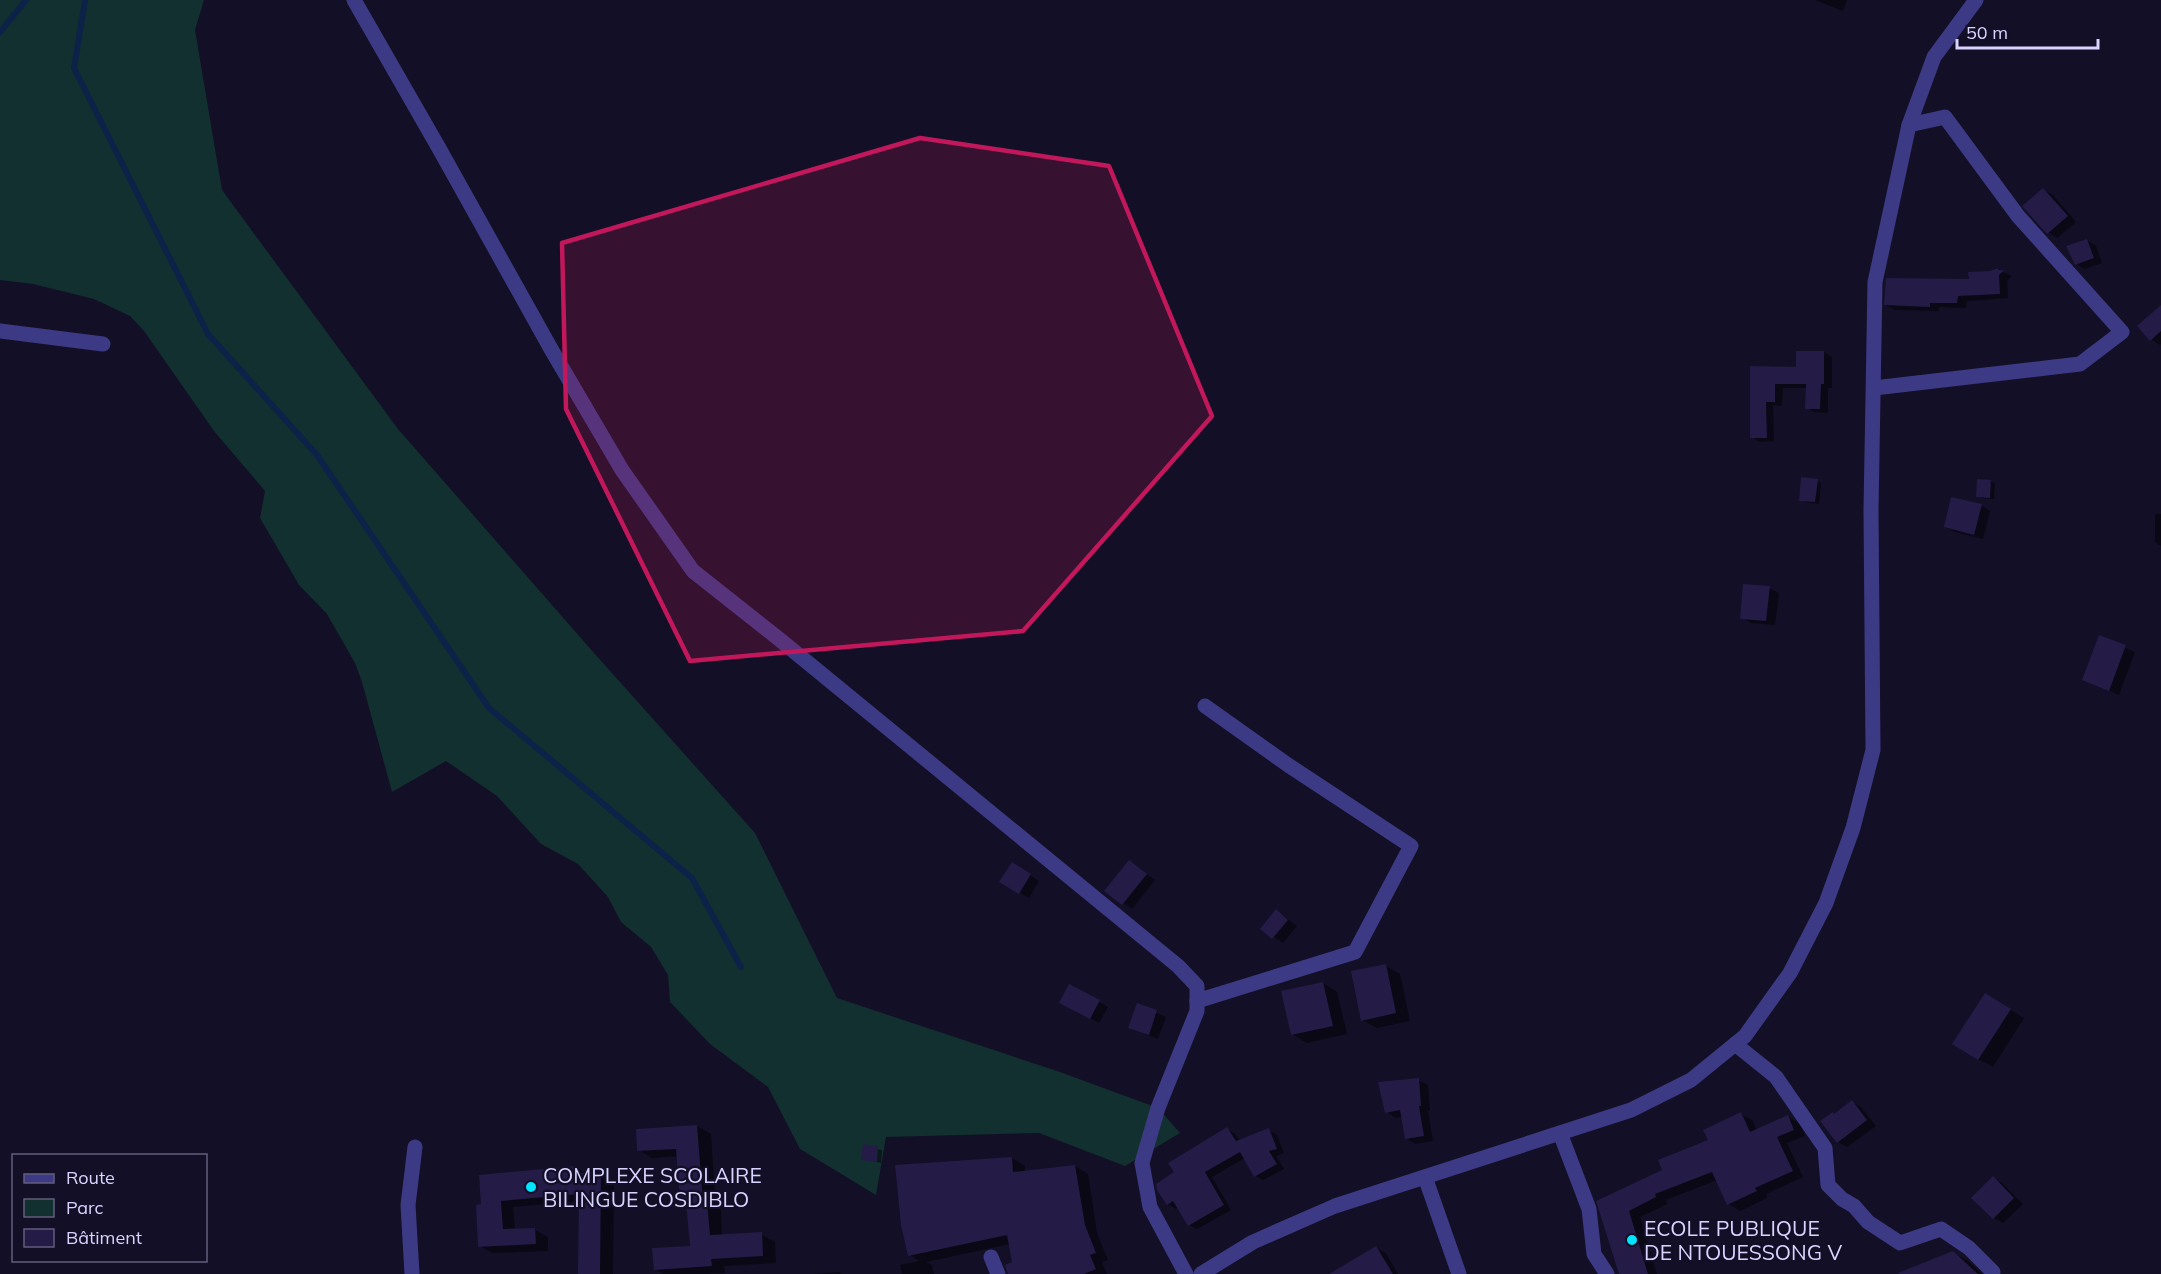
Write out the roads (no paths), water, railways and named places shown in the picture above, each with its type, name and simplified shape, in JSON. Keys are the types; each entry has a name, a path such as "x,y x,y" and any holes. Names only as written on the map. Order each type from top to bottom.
{"street":[{"path":"354,0 622,470 693,571 1178,966 1197,986 1197,1011 1158,1108 1142,1163 1150,1207 1186,1274"},
{"path":"1201,1274 1253,1242 1335,1206 1630,1110 1691,1080 1745,1036 1790,973 1826,903 1854,828 1873,750 1871,510 1875,282 1909,125 1935,57 1976,0"},
{"path":"1874,388 2080,364 2122,332 2018,216 1945,117 1909,125"},
{"path":"0,332 103,344"},
{"path":"1197,1001 1355,952 1411,846 1288,765 1205,706"},
{"path":"1735,1044 1776,1077 1825,1148 1828,1185 1842,1199 1854,1206 1868,1222 1900,1243 1941,1228 1969,1248 1993,1272"},
{"path":"1560,1133 1589,1209 1594,1254 1607,1274"},
{"path":"412,1274 408,1204 415,1147"},
{"path":"1425,1177 1459,1274"},
{"path":"991,1257 998,1274"}],"waterway":[{"path":"0,32 26,0"},
{"path":"85,0 74,68 208,334 317,455 489,708 692,878 741,967"}],"place":[{"name":"COMPLEXE SCOLAIRE BILINGUE COSDIBLO","path":"531,1187"},
{"name":"ECOLE PUBLIQUE DE NTOUESSONG V","path":"1632,1240"}]}
